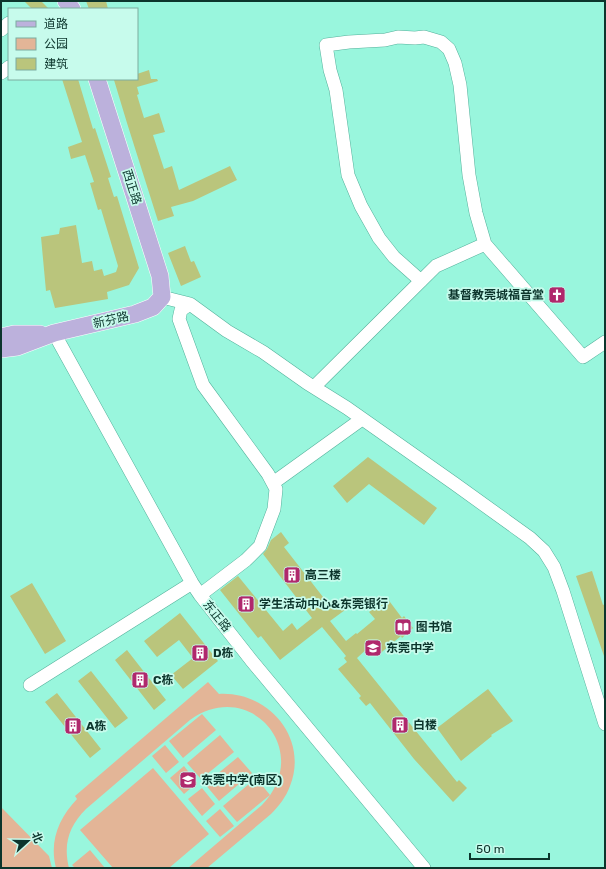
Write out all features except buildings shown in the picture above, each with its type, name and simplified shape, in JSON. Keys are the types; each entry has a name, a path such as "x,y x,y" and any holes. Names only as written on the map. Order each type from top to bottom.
{"main road":[{"name":"西正路","path":"98,80 160,276 162,296"},
{"name":"新芬路","path":"1,349 17,347 54,333 135,314 153,307 162,296"},
{"name":"新芬路","path":"1,336 14,334 54,333"}],"street":[{"path":"421,281 394,257 379,238 361,206 348,175 336,90 330,70 326,45 398,37 424,37 440,42 449,49 455,64 460,85 469,175 476,213 485,244 582,357 605,342"},
{"path":"314,387 436,266 485,244"},
{"path":"162,296 190,304 227,331 263,352 362,419 524,534 544,551 554,567 563,591 605,724"},
{"path":"190,304 181,310 179,319 203,384 268,474 276,489 274,509 260,546 246,560 200,595"},
{"name":"东正路","path":"54,333 200,595 424,868"},
{"path":"273,483 362,419"},
{"path":"30,685 192,583"}],"green space":[{"path":"208,682 219,694 237,695 253,700 268,709 280,721 289,735 294,751 294,768 290,786 279,805 271,814 207,868 188,868 262,805 276,784 281,763 278,743 268,726 253,714 234,708 212,709 190,720 80,815 75,822 67,843 67,859 69,868 56,868 54,848 57,830 65,814 77,799 75,796"},
{"path":"202,714 216,730 183,758 169,741"},
{"path":"220,735 234,752 201,779 187,763"},
{"path":"165,745 179,762 166,773 152,756"},
{"path":"238,757 252,773 219,801 205,784"},
{"path":"184,766 197,783 184,794 170,778"},
{"path":"153,768 209,834 169,868 113,868 80,830"},
{"path":"256,778 270,795 237,822 223,806"},
{"path":"202,788 215,804 202,816 188,799"},
{"path":"1,807 49,856 52,868 1,868"},
{"path":"220,809 234,826 220,837 206,821"},
{"path":"90,850 105,868 75,868 72,865"}],"place":[{"name":"基督教莞城福音堂","path":"557,295"},
{"name":"高三楼","path":"292,575"},
{"name":"学生活动中心&东莞银行","path":"246,604"},
{"name":"图书馆","path":"403,627"},
{"name":"东莞中学","path":"373,648"},
{"name":"D栋","path":"200,653"},
{"name":"C栋","path":"140,680"},
{"name":"白楼","path":"400,725"},
{"name":"A栋","path":"73,726"},
{"name":"东莞中学(南区)","path":"188,780"}]}
